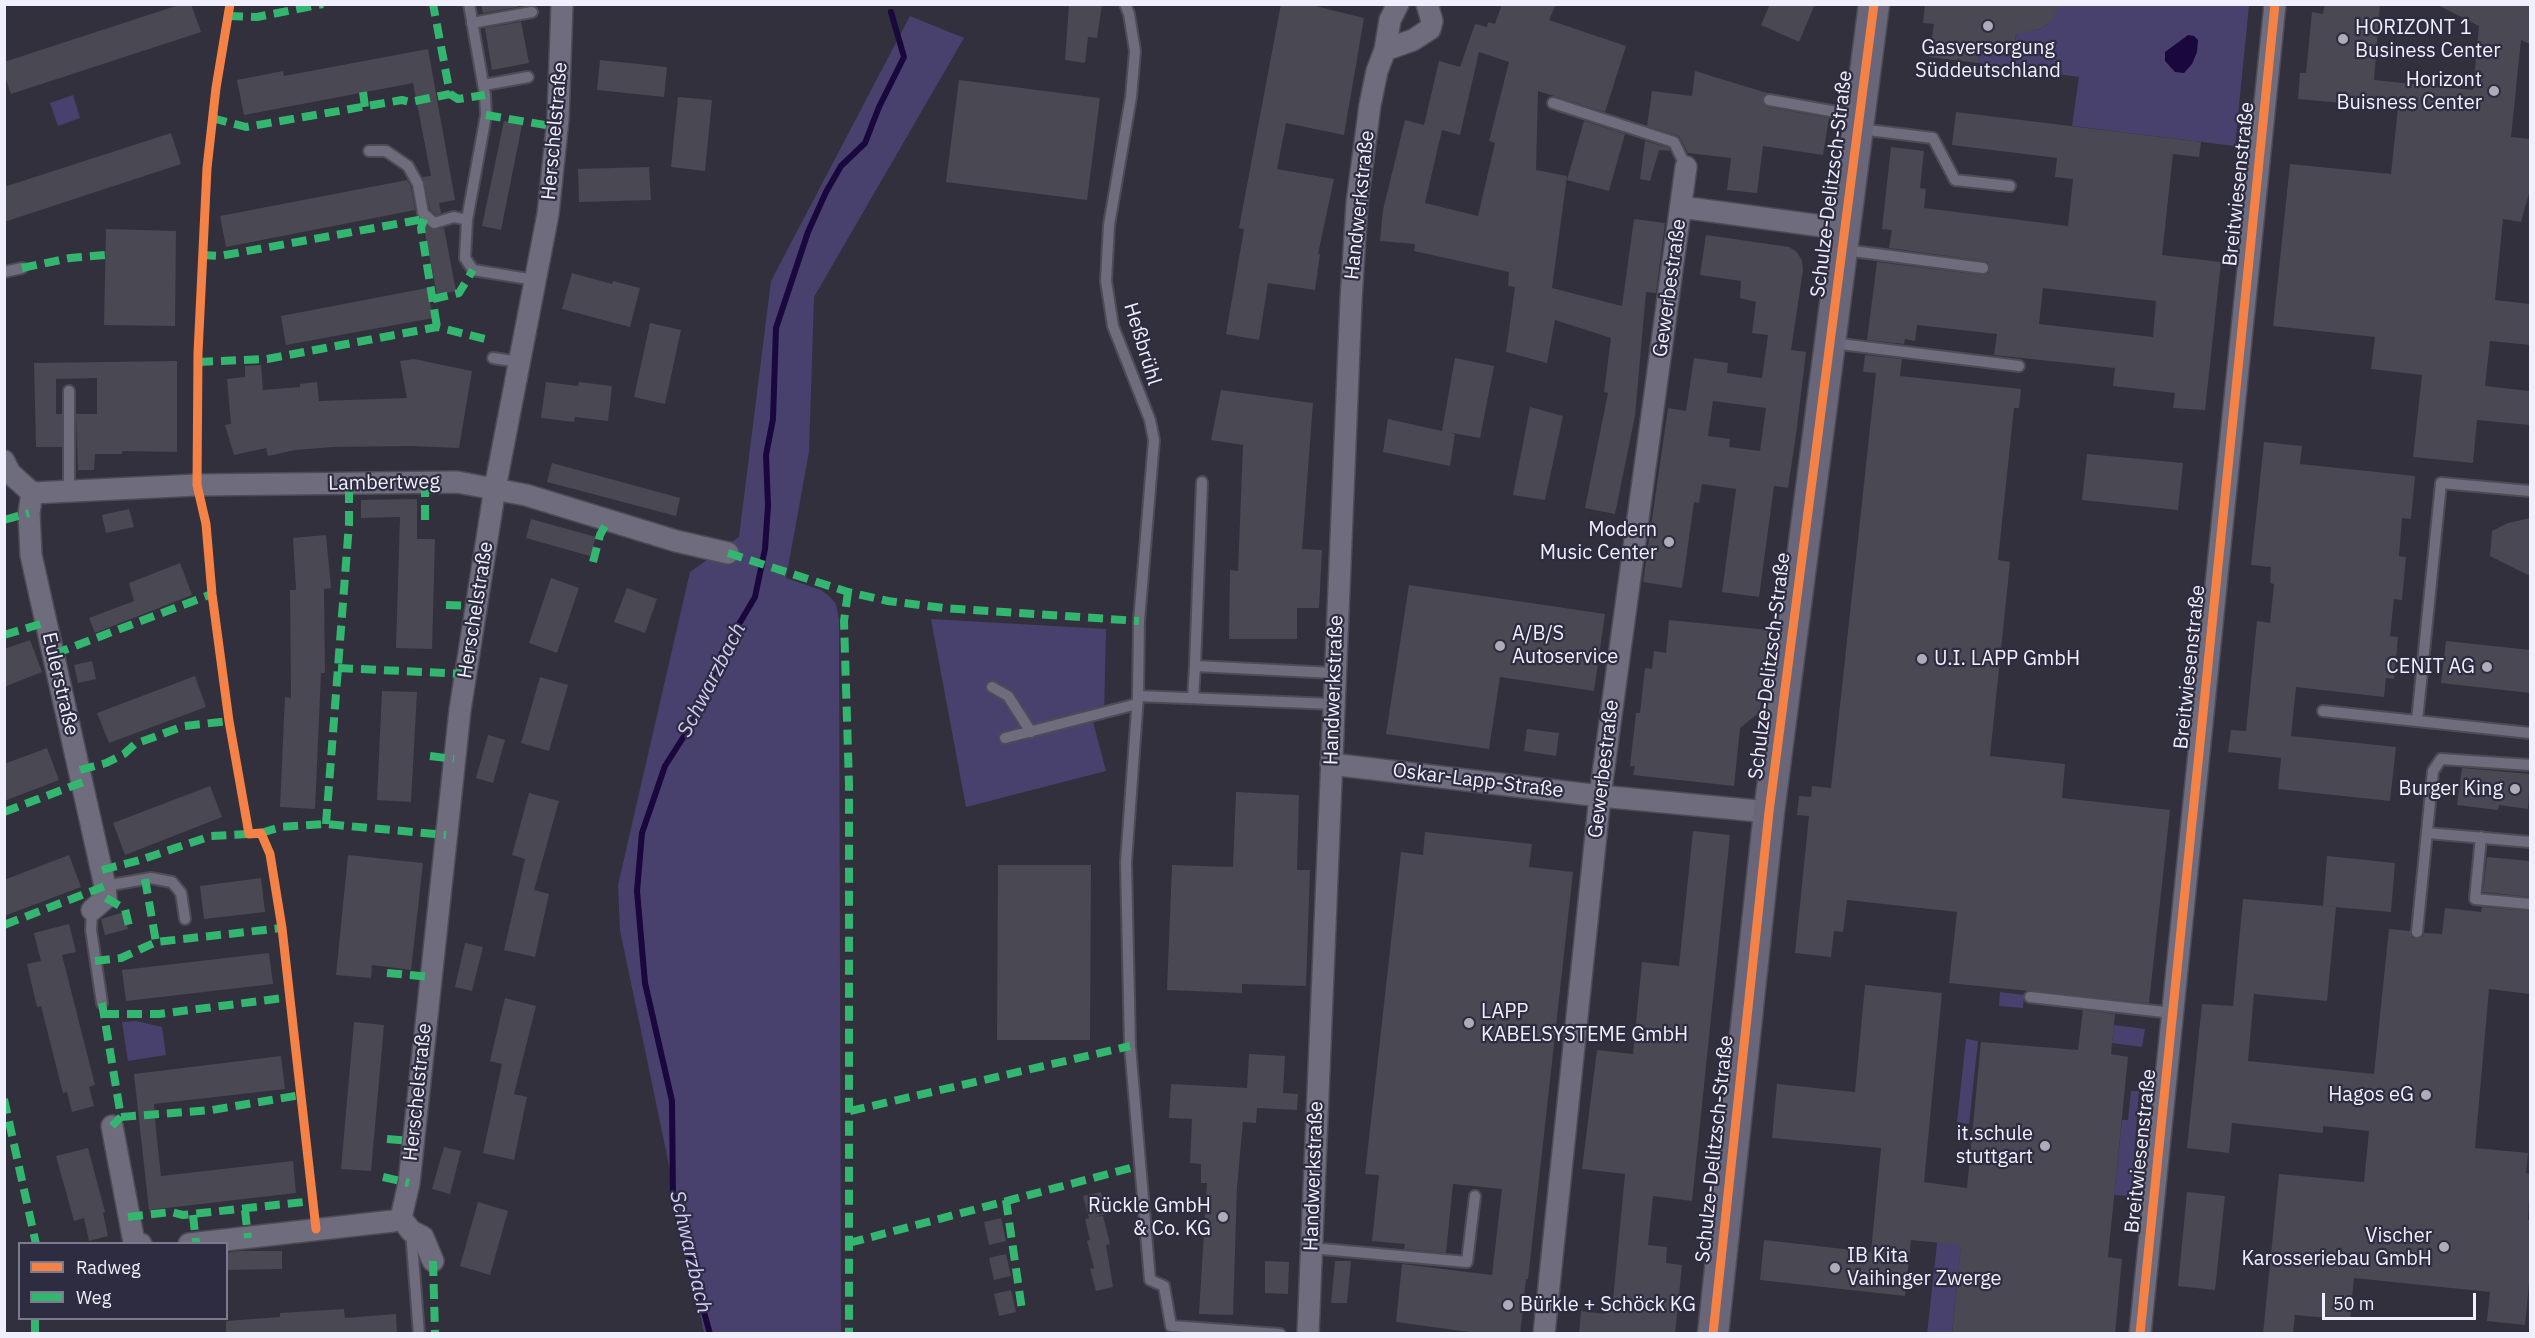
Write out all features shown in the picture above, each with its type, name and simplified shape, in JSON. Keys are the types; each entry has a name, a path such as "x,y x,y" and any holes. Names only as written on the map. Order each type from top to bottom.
{"street":[{"name":"Herschelstraße","path":"406,1224 460,710 495,488 548,214 558,119 562,4"},
{"name":"Handwerkstraße","path":"1308,1334 1332,704 1357,203 1370,105 1377,71 1385,50 1390,20 1398,4"},
{"name":"Schulze-Delitzsch-Straße","path":"1713,1334 1769,812 1874,4"},
{"name":"Breitwiesenstraße","path":"2140,1334 2275,4"},
{"path":"1385,50 1413,40 1430,29 1431,7"},
{"name":"Gewerbestraße","path":"1544,1334 1600,796 1686,167"},
{"name":"Gewerbestraße","path":"1681,207 1843,239"},
{"path":"6,470 32,493"},
{"name":"Lambertweg","path":"32,493 197,485 447,482 495,488 536,498 676,541 728,553"},
{"name":"Eulerstraße","path":"32,493 28,513 32,555 105,886"},
{"name":"Oskar-Lapp-Straße","path":"1331,764 1600,796 1769,812"},
{"path":"92,910 106,898 105,886"},
{"path":"111,1126 134,1242"},
{"path":"207,1242 393,1221 406,1224 423,1237 433,1261"}],"lane":[{"path":"469,4 484,85 486,114 467,220 465,258 473,270 535,280"},
{"name":"Heßbrühl","path":"1125,4 1129,14 1135,51 1131,97 1109,225 1106,281 1113,326 1150,420 1154,440 1139,621 1138,700 1126,862 1130,1046 1150,1280 1164,1286 1171,1326 1280,1334"},
{"path":"472,23 532,12"},
{"path":"484,85 528,77"},
{"path":"1769,100 1837,112 1858,121 1933,138 1955,180 2010,186"},
{"path":"1553,103 1674,142 1686,167"},
{"path":"369,151 386,151 408,166 418,184 423,213 434,223 454,217 467,220"},
{"path":"1843,239 1983,268"},
{"path":"4,272 22,268"},
{"path":"1830,343 2019,366"},
{"path":"493,358 519,362"},
{"path":"69,391 69,490"},
{"path":"1193,698 1202,482"},
{"path":"2417,721 2441,483 2530,491"},
{"path":"1195,666 1334,673"},
{"path":"992,687 1008,696 1031,732"},
{"path":"1005,738 1138,700 1193,698 1332,704"},
{"path":"2323,711 2530,732"},
{"path":"2417,932 2433,771 2441,759 2530,765"},
{"path":"2427,833 2530,842"},
{"path":"2481,837 2475,898 2530,904"},
{"path":"105,886 151,878 172,882 181,893 185,919"},
{"path":"92,910 91,930 102,1003"},
{"path":"2030,997 2174,1013"},
{"path":"1311,1248 1467,1262 1475,1196"},
{"path":"406,1224 419,1334"}],"shaded area":[{"path":"2058,5 2249,5 2235,146 2072,126 2079,77 1978,63 1981,42 2015,46 2017,29 2029,31 2040,29 2050,22"},
{"path":"910,16 964,38 814,297 809,452 786,578 821,590 830,597 836,604 839,620 841,1333 704,1333 620,930 618,885 690,572 739,537 771,281"},
{"path":"2188,35 2198,40 2197,52 2192,64 2184,73 2175,72 2165,61 2165,52"},
{"path":"73,95 80,118 58,126 50,103"},
{"path":"931,619 1106,629 1104,719 1093,722 1106,771 966,807"},
{"path":"2000,992 2024,995 2023,1008 1999,1006"},
{"path":"136,1021 162,1027 166,1055 128,1061 122,1022"},
{"path":"2114,1025 2145,1029 2142,1047 2112,1043"},
{"path":"1966,1039 1978,1041 1969,1124 1957,1122"},
{"path":"2131,1091 2139,1091 2131,1196 2114,1195 2122,1120 2128,1120"},
{"path":"1939,1226 1963,1228 1952,1333 1927,1334"}],"building":[{"path":"182,4 191,4 201,32 11,94 4,74 4,62"},
{"path":"481,4 518,4 518,7 483,13"},
{"path":"1069,4 1102,4 1097,38 1088,37 1085,63 1065,60"},
{"path":"1281,4 1307,4 1364,18 1344,135 1286,123 1277,169 1334,179 1318,254 1320,254 1315,290 1268,283 1259,340 1226,334 1244,229 1239,228"},
{"path":"1502,4 1556,4 1549,20 1626,46 1605,112 1538,91 1536,170 1567,176 1552,288 1622,306 1634,219 1665,223 1656,293 1646,292 1635,416 1615,514 1585,508 1608,393 1604,392 1611,338 1555,320 1547,363 1506,352 1515,287 1508,286 1509,272 1414,251 1415,244 1380,241 1383,210 1405,120 1424,125 1439,61 1460,67 1475,24 1487,27 1488,22 1495,24","holes":["1479,52 1509,62 1489,141 1495,143 1478,216 1425,203 1442,130 1460,135"]},
{"path":"1770,4 1815,4 1799,42 1761,25"},
{"name":"Gasversorgung Süddeutschland","path":"1925,4 2061,4 2050,22 2040,29 2016,34 2015,46 1981,42 1978,63 1929,57 1934,24 1923,23"},
{"path":"2325,4 2380,4 2374,80 2473,90 2479,26 2436,4 2530,4 2530,44 2521,40 2511,137 2530,139 2530,190 2521,222 2503,219 2495,300 2530,304 2530,345 2490,341 2485,386 2530,391 2530,425 2477,420 2473,463 2413,457 2422,375 2371,369 2375,337 2273,326 2290,164 2391,174 2398,108 2298,99 2300,73 2306,73 2312,12 2323,14"},
{"path":"521,22 529,63 492,70 485,28"},
{"path":"428,49 455,200 439,203 441,213 436,215 430,209 423,177 431,176 413,83 244,115 237,80 283,71 284,76"},
{"path":"600,60 667,67 664,97 597,90"},
{"path":"1695,71 1767,93 1762,99 1767,107 1829,118 1823,155 1763,146 1757,193 1727,190 1731,158 1688,153 1679,136 1647,126 1652,91 1692,96"},
{"path":"959,80 1100,98 1087,200 946,182"},
{"path":"678,97 712,100 705,171 671,167"},
{"path":"1956,112 2201,142 2199,157 2173,154 2162,255 2221,262 2205,410 2173,408 2175,393 2113,386 2115,368 1994,355 1997,334 1917,325 1915,341 1905,339 1904,344 1867,340 1877,262 1982,275 1989,273 1990,268 1988,262 1984,261 1889,248 1892,230 1882,229 1891,147 1924,151 1920,188 1926,189 1924,208 2068,226 2073,179 2055,177 2057,158 1952,145","holes":["2043,288 2156,301 2153,337 2039,324"]},
{"path":"504,121 522,125 501,230 482,226"},
{"path":"1584,121 1625,134 1609,191 1567,180"},
{"path":"171,133 181,164 4,222 4,187"},
{"path":"1645,141 1669,148 1670,151 1659,150 1650,181 1640,179"},
{"path":"649,167 651,200 579,202 578,169"},
{"path":"407,180 411,187 415,210 226,247 220,216"},
{"path":"423,223 432,230 444,228 456,291 437,295"},
{"path":"106,229 176,231 175,326 104,325"},
{"path":"1706,235 1789,247 1797,252 1802,261 1803,270 1791,350 1806,352 1796,435 1788,488 1774,486 1759,597 1722,592 1736,489 1702,484 1699,503 1694,502 1682,588 1643,582 1668,408 1686,411 1694,358 1728,363 1727,373 1762,378 1768,335 1752,333 1756,302 1740,298 1741,281 1700,275","holes":["1713,401 1766,408 1760,451 1729,447 1730,439 1708,436"]},
{"path":"572,273 612,284 613,281 640,288 630,327 562,309"},
{"path":"427,288 433,318 286,345 281,316"},
{"path":"650,323 681,330 665,404 634,397"},
{"name":"U.I. LAPP GmbH","path":"1865,355 1902,359 1900,376 2021,389 2019,408 2014,408 1998,560 2010,562 1990,756 2065,764 2062,798 2170,810 2149,1003 1949,983 1957,912 1847,900 1843,932 1834,931 1831,957 1795,953 1809,816 1797,815 1799,796 1811,797 1812,786 1831,788 1876,373 1863,372"},
{"path":"1455,358 1494,366 1480,438 1447,432 1455,434 1450,466 1383,452 1388,419 1442,431"},
{"path":"414,359 472,371 459,448 333,447 295,450 268,456 266,448 234,455 225,425 231,424 227,379 245,377 245,366 261,365 263,390 300,387 300,384 317,382 319,401 407,398 400,361"},
{"path":"177,361 177,452 122,451 122,454 95,454 94,470 78,470 76,414 97,414 97,378 56,379 56,414 62,414 62,447 36,447 34,363"},
{"path":"546,382 578,386 579,382 612,386 608,421 575,417 574,422 541,418"},
{"path":"1221,390 1313,403 1302,549 1322,550 1319,608 1297,608 1297,639 1229,639 1230,570 1238,571 1243,445 1211,440"},
{"path":"1530,407 1563,416 1545,500 1513,495"},
{"path":"2264,442 2302,446 2300,464 2415,476 2411,519 2402,518 2399,556 2406,557 2402,600 2394,599 2390,636 2398,637 2394,679 2386,678 2384,697 2296,687 2291,736 2396,747 2390,801 2278,789 2281,758 2228,752 2231,730 2246,731 2257,621 2270,623 2274,584 2270,583 2271,567 2251,565"},
{"path":"2087,454 2183,463 2178,510 2082,500"},
{"path":"552,463 680,498 676,516 547,482"},
{"path":"417,499 417,539 435,539 432,649 396,648 400,517 361,518 361,500"},
{"path":"129,509 134,527 106,533 102,515"},
{"path":"2530,518 2530,576 2490,556 2492,531 2508,523"},
{"path":"531,519 596,537 590,556 526,538"},
{"path":"326,535 331,588 324,589 325,673 321,673 315,809 280,807 285,697 291,698 290,590 296,590 293,538"},
{"path":"180,563 192,595 95,633 89,618 134,601 129,583"},
{"path":"551,578 579,588 557,653 529,643"},
{"name":"A/B/S Autoservice","path":"1409,585 1605,614 1594,691 1500,677 1489,749 1386,734"},
{"path":"627,588 657,599 645,633 614,622"},
{"path":"1669,620 1769,630 1760,712 1740,728 1734,786 1633,775 1635,766 1630,766 1636,713 1640,713 1645,668 1652,669 1654,651 1666,653"},
{"path":"30,640 42,672 4,687 4,649"},
{"name":"CENIT AG","path":"2446,641 2530,650 2530,693 2441,683"},
{"path":"92,661 96,679 78,683 74,665"},
{"path":"195,676 206,707 109,743 97,713"},
{"path":"540,677 568,685 549,751 521,743"},
{"path":"382,691 417,692 411,802 377,800"},
{"path":"1527,729 1559,733 1556,756 1524,751"},
{"path":"488,735 505,740 493,783 476,778"},
{"path":"47,748 59,780 4,801 4,764"},
{"path":"2462,768 2530,774 2528,809 2499,805 2498,810 2457,805"},
{"path":"210,786 222,817 125,855 113,823"},
{"path":"1236,792 1299,795 1297,870 1310,870 1306,986 1242,984 1242,993 1167,990 1172,865 1233,867"},
{"path":"529,793 559,801 534,890 549,894 535,957 504,950 525,859 512,855"},
{"path":"1693,831 1730,835 1692,1201 1653,1196 1648,1245 1667,1247 1666,1263 1682,1265 1675,1334 1579,1334 1581,1311 1605,1314 1606,1299 1613,1300 1625,1174 1582,1169 1597,1050 1633,1054 1642,962 1679,966"},
{"name":"LAPP KABELSYSTEME GmbH","path":"1425,832 1532,844 1529,867 1573,872 1520,1334 1484,1334 1396,1322 1402,1264 1492,1275 1502,1189 1453,1184 1446,1253 1404,1249 1405,1244 1372,1241 1379,1175 1365,1174 1401,852 1423,855"},
{"path":"69,855 81,887 4,916 4,880"},
{"path":"348,855 423,863 411,970 372,965 371,978 336,975"},
{"path":"2327,856 2395,863 2391,912 2323,906"},
{"path":"2487,857 2530,861 2530,897 2483,892"},
{"path":"998,865 1091,865 1090,1040 997,1040"},
{"path":"261,878 265,912 204,919 200,886"},
{"path":"2243,899 2336,907 2327,1001 2254,994 2248,1061 2374,1074 2389,929 2410,931 2412,938 2417,939 2423,937 2424,933 2442,934 2445,908 2481,912 2482,907 2530,911 2530,994 2489,989 2475,1148 2528,1153 2526,1173 2530,1174 2528,1220 2530,1220 2530,1273 2525,1325 2487,1321 2490,1292 2354,1278 2350,1320 2295,1315 2293,1334 2263,1334 2279,1174 2364,1182 2369,1131 2323,1126 2323,1133 2232,1123 2229,1153 2187,1148 2202,1004 2233,1006"},
{"path":"124,912 128,929 105,935 101,919"},
{"path":"69,924 76,952 62,955 95,1085 89,1087 94,1106 72,1112 67,1092 63,1093 41,1006 37,1007 27,964 41,961 34,933"},
{"path":"465,943 483,947 472,991 455,987"},
{"path":"269,953 273,984 126,1001 122,970"},
{"path":"1865,985 1942,993 1924,1182 1967,1188 1981,1042 2078,1050 2083,1010 2115,1014 2111,1054 2128,1057 2108,1257 2122,1259 2115,1334 1952,1334 1961,1245 1911,1240 1905,1296 1760,1280 1764,1240 1871,1252 1881,1148 1772,1138 1777,1084 1855,1092"},
{"path":"505,998 536,1006 514,1094 527,1097 514,1160 483,1153 502,1064 490,1061"},
{"path":"354,1022 384,1025 371,1171 341,1169"},
{"path":"1249,1054 1285,1056 1283,1093 1298,1094 1297,1110 1257,1108 1256,1123 1243,1122 1237,1187 1233,1315 1199,1314 1207,1183 1201,1183 1201,1164 1190,1163 1192,1119 1169,1118 1171,1084 1247,1088"},
{"path":"281,1056 285,1089 154,1104 161,1176 293,1161 296,1193 149,1210 134,1074"},
{"path":"444,1147 461,1151 450,1194 432,1189"},
{"path":"88,1148 105,1212 103,1213 108,1236 89,1241 84,1218 74,1221 56,1156"},
{"path":"1101,1192 1106,1214 1094,1217 1103,1216 1110,1244 1106,1245 1113,1287 1096,1291 1090,1269 1094,1268 1087,1241 1090,1240 1085,1219 1089,1218 1083,1196"},
{"path":"2187,1192 2225,1196 2215,1290 2178,1286"},
{"path":"478,1202 508,1211 490,1275 460,1266"},
{"path":"1001,1218 1006,1241 989,1245 984,1222"},
{"path":"282,1251 282,1269 228,1270 228,1253"},
{"path":"1006,1254 1011,1276 994,1280 989,1258"},
{"path":"1265,1261 1289,1262 1288,1294 1265,1293"},
{"path":"1335,1261 1351,1261 1347,1303 1331,1303"},
{"path":"1011,1290 1016,1312 999,1316 994,1294"},
{"path":"344,1309 345,1318 396,1314 397,1334 226,1334 226,1321 280,1317 280,1313"}],"waterway":[{"name":"Schwarzbach","path":"710,1334 673,1199 672,1101 645,983 637,891 642,833 665,766 695,719 719,658 755,597 765,549 768,506 766,455 773,419 776,328 808,232 826,192 841,166 865,143 879,107 904,57 891,12"}],"marked path":[{"path":"228,16 257,17 323,4"},
{"path":"212,118 246,127 450,94 433,4"},
{"path":"363,92 365,107"},
{"path":"450,94 458,99 485,95"},
{"path":"486,115 557,127"},
{"path":"424,219 421,228 437,327"},
{"path":"201,255 220,256 424,219"},
{"path":"22,268 70,258 105,255"},
{"path":"433,299 459,293 473,270"},
{"path":"198,362 267,359 437,327 489,340"},
{"path":"425,482 425,526"},
{"path":"326,824 349,524 349,485"},
{"path":"4,520 29,513"},
{"path":"593,562 600,535 608,520"},
{"path":"728,553 848,592 888,601 944,608 1139,621"},
{"path":"848,592 844,621 849,785 849,1334"},
{"path":"54,654 212,594"},
{"path":"446,605 476,606"},
{"path":"4,635 47,622"},
{"path":"338,668 466,674"},
{"path":"80,770 106,763 124,754 135,744 184,726 229,721"},
{"path":"430,756 454,759"},
{"path":"4,812 83,782"},
{"path":"261,833 281,827 326,824 446,835"},
{"path":"146,858 211,836 249,834"},
{"path":"102,870 140,860"},
{"path":"145,879 156,942"},
{"path":"4,925 105,886"},
{"path":"106,898 125,909 129,926"},
{"path":"95,961 121,958 156,942 282,928"},
{"path":"387,973 431,977"},
{"path":"104,1014 159,1014 291,997"},
{"path":"102,1003 121,1117 112,1126"},
{"path":"850,1111 1130,1046"},
{"path":"121,1117 212,1110 301,1095"},
{"path":"4,1099 36,1242"},
{"path":"387,1139 413,1141"},
{"path":"849,1243 1138,1166"},
{"path":"383,1177 409,1183"},
{"path":"1006,1200 1022,1310"},
{"path":"128,1217 171,1212 183,1215 313,1201"},
{"path":"245,1210 248,1238"},
{"path":"193,1215 196,1242"},
{"path":"433,1261 435,1334"},
{"path":"35,1320 35,1334"}],"cycle path":[{"path":"230,4 216,88 207,168 198,353 197,485 206,524 212,594 229,721 249,834 261,833 270,854 282,928 316,1229"},
{"path":"1713,1334 1769,812 1874,4"},
{"path":"2140,1334 2275,4"}],"place":[{"name":"Gasversorgung Süddeutschland","path":"1988,26"},
{"name":"HORIZONT 1 Business Center","path":"2343,39"},
{"name":"Horizont Buisness Center","path":"2494,91"},
{"name":"Modern Music Center","path":"1669,542"},
{"name":"A/B/S Autoservice","path":"1500,646"},
{"name":"U.I. LAPP GmbH","path":"1922,659"},
{"name":"CENIT AG","path":"2487,667"},
{"name":"Burger King","path":"2515,789"},
{"name":"LAPP KABELSYSTEME GmbH","path":"1469,1023"},
{"name":"Hagos eG","path":"2426,1095"},
{"name":"it.schule stuttgart","path":"2045,1146"},
{"name":"Rückle GmbH & Co. KG","path":"1223,1217"},
{"name":"Vischer Karosseriebau GmbH","path":"2444,1247"},
{"name":"IB Kita Vaihinger Zwerge","path":"1835,1268"},
{"name":"Bürkle + Schöck KG","path":"1508,1305"}]}
